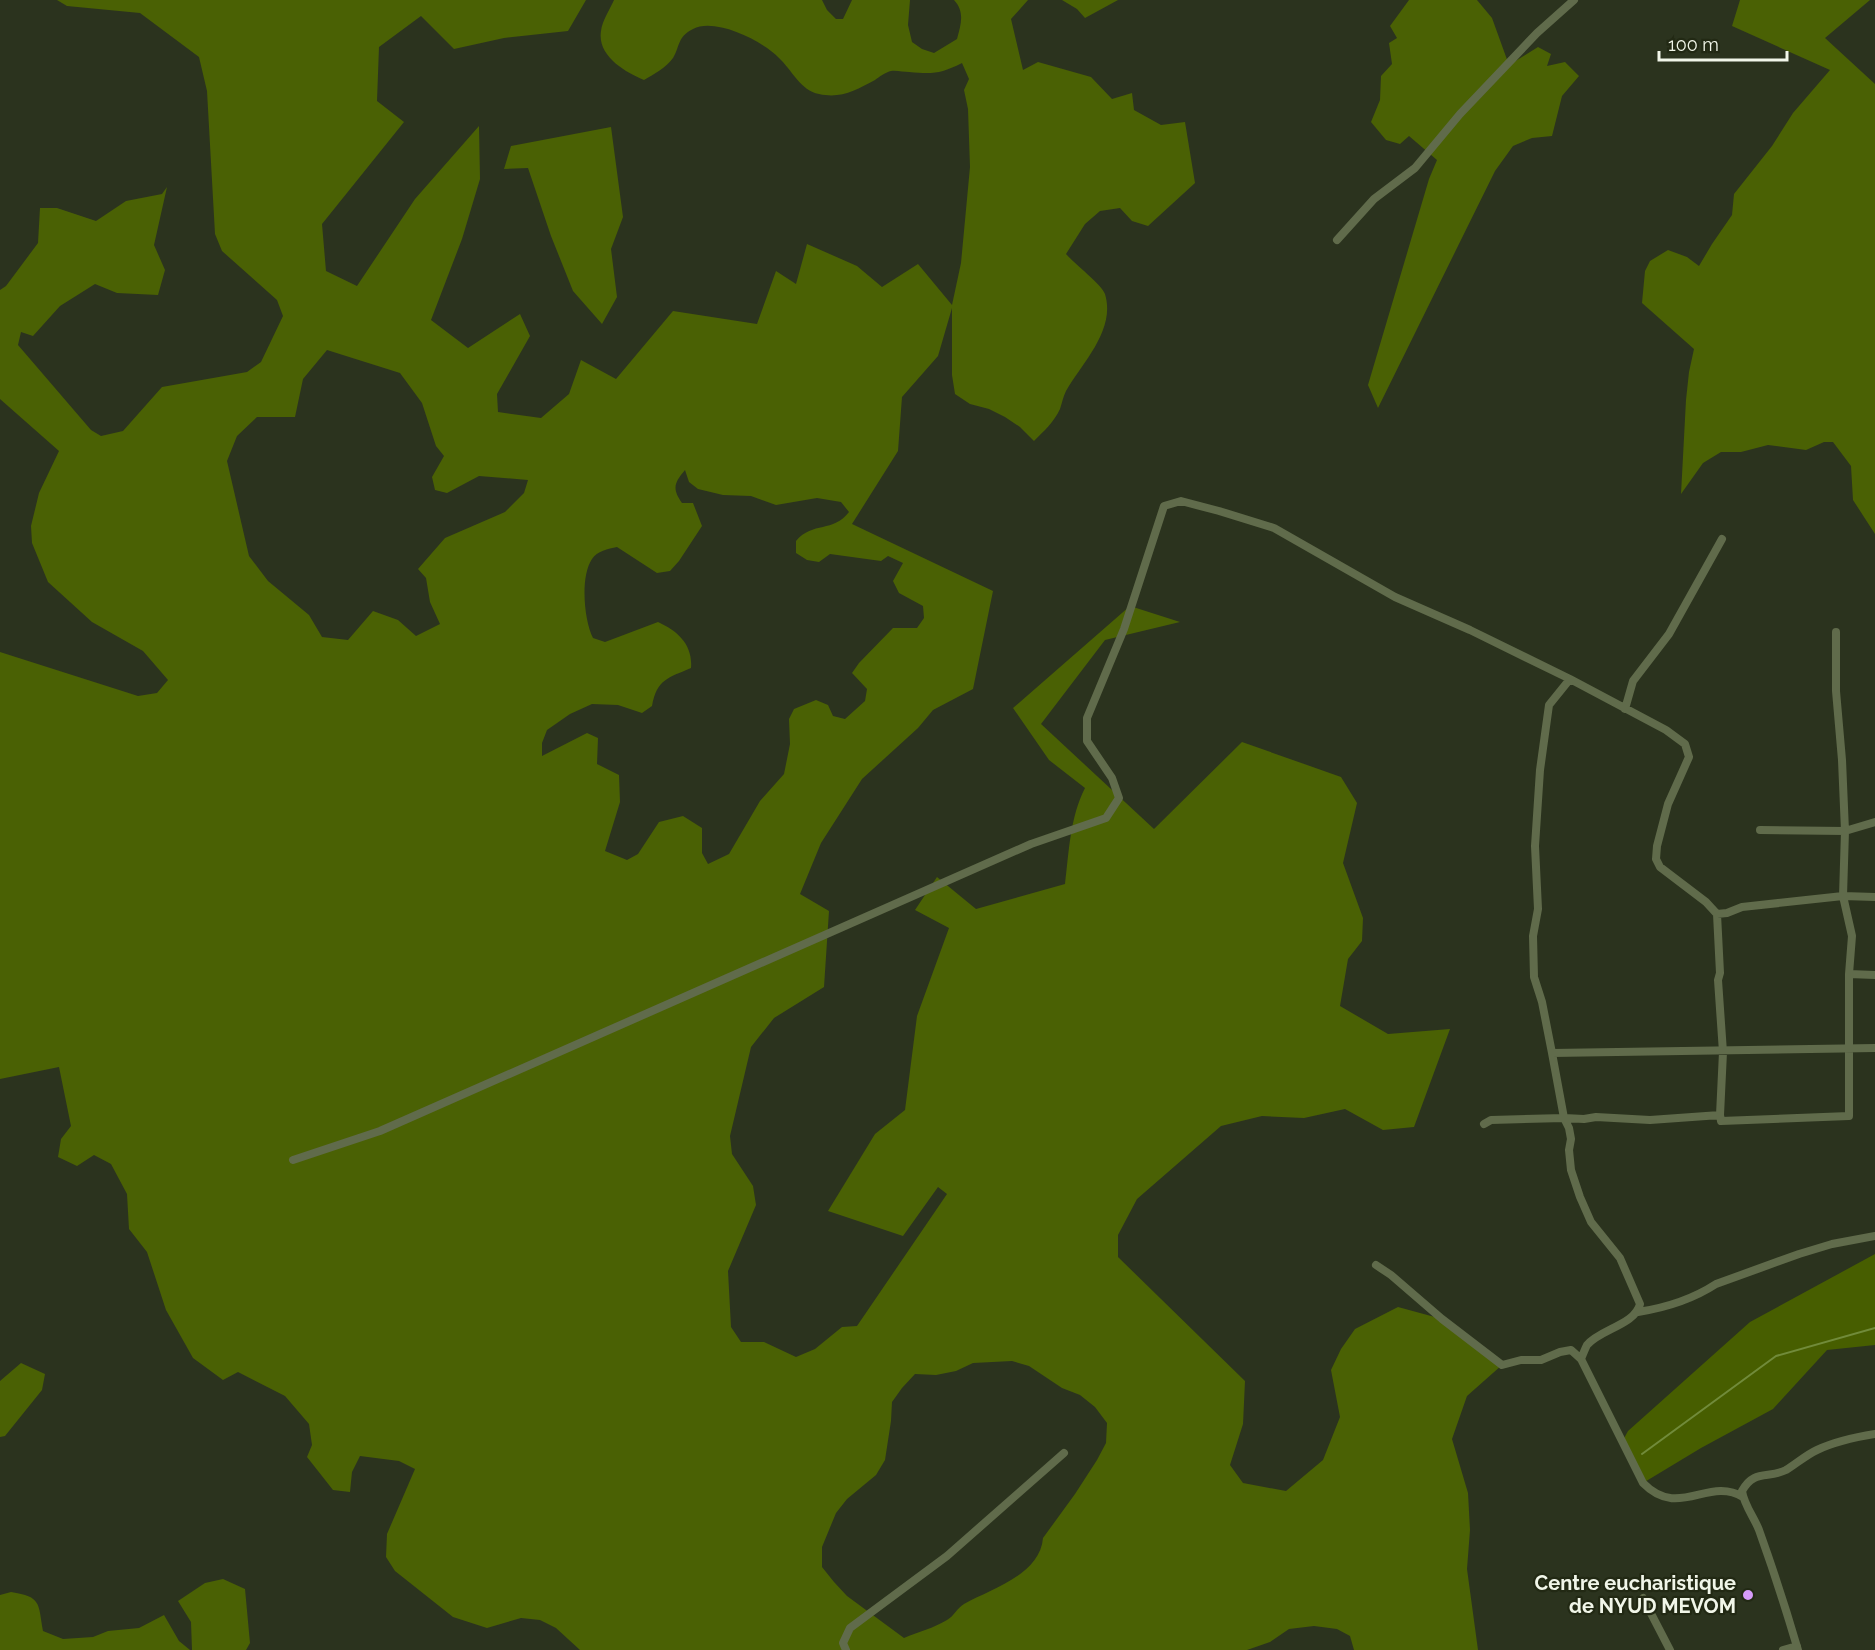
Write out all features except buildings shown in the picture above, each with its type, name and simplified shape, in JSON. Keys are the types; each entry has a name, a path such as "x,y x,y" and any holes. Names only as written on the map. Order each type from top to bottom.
{"street":[{"path":"1337,240 1374,199 1415,168 1460,114 1537,33 1574,0"},
{"path":"294,1160 380,1131 1031,844 1106,818 1119,798 1112,778 1087,741 1087,718 1124,629 1164,506 1181,501 1274,528 1395,597 1470,630 1570,679 1666,730 1685,744 1689,758 1668,804 1656,859 1660,867 1706,902 1717,914 1720,1033 1723,1052 1721,1121 1849,1116 1849,974 1852,936 1843,896 1845,831 1836,691 1836,632"},
{"path":"1625,709 1633,681 1669,634 1722,539"},
{"path":"1570,679 1549,705 1540,770 1535,846 1538,909 1533,936 1534,977 1542,1002 1564,1118 1569,1128 1571,1170 1592,1222 1620,1257 1640,1304 1638,1312"},
{"path":"1760,830 1845,831 1875,822"},
{"path":"1717,914 1742,907 1843,896 1875,897"},
{"path":"1849,974 1875,975"},
{"path":"1552,1053 1875,1048"},
{"path":"1484,1124 1491,1120 1596,1117 1650,1120 1720,1115"},
{"path":"1581,1359 1588,1344 1638,1312 1672,1304 1704,1292 1716,1284 1799,1254 1875,1236"},
{"path":"1376,1265 1502,1365 1521,1360 1541,1360 1571,1350 1581,1359 1643,1483 1652,1492 1666,1499 1721,1491 1733,1491 1743,1497"},
{"path":"1783,1650 1797,1648 1765,1546 1742,1491 1749,1480 1759,1475 1785,1470 1816,1450 1831,1444 1875,1434"},
{"path":"846,1650 843,1643 850,1628 947,1556 1064,1453"},
{"path":"1643,1598 1670,1650"}],"green space":[{"path":"57,0 586,0 568,31 504,38 454,49 421,16 379,47 377,101 404,122 322,224 326,271 357,286 415,199 479,126 480,179 462,239 431,320 468,348 520,314 530,336 497,394 498,412 541,418 569,394 581,360 616,379 673,311 757,324 776,271 796,284 807,244 857,266 882,287 918,264 952,305 961,263 970,167 968,109 964,90 969,79 962,63 936,72 891,71 855,90 834,95 819,94 807,89 772,51 751,38 726,28 702,26 684,35 670,62 644,80 621,68 603,48 601,31 604,19 614,0 822,0 827,10 836,19 843,19 852,0 910,0 908,25 912,42 934,53 957,39 961,14 954,0 1028,0 1011,19 1023,70 1038,62 1091,77 1112,99 1132,93 1134,110 1161,125 1185,122 1195,183 1148,226 1132,221 1120,208 1100,211 1085,224 1066,254 1103,290 1107,307 1106,320 1096,346 1066,391 1060,409 1052,422 1034,441 1020,427 1005,417 989,409 970,404 955,394 952,375 952,308 938,356 902,397 898,451 852,524 993,591 973,689 933,710 918,728 862,779 821,843 800,894 829,911 824,987 774,1018 751,1047 730,1136 732,1154 753,1186 756,1205 728,1271 731,1327 741,1342 764,1342 796,1357 815,1349 842,1327 857,1326 947,1194 938,1187 903,1236 828,1211 875,1134 905,1110 917,1016 949,928 915,910 937,877 976,909 1065,884 1073,823 1085,788 1049,760 1013,708 1130,606 1180,622 1105,640 1041,724 1154,829 1242,742 1341,777 1357,803 1343,863 1363,918 1362,941 1348,959 1340,1006 1388,1034 1450,1029 1414,1127 1383,1130 1345,1109 1304,1118 1262,1116 1221,1126 1137,1199 1118,1235 1118,1257 1245,1381 1243,1424 1230,1465 1243,1483 1286,1491 1323,1460 1340,1417 1331,1370 1341,1349 1355,1329 1398,1307 1442,1319 1502,1365 1467,1396 1452,1439 1468,1493 1470,1530 1467,1569 1478,1650 1354,1650 1350,1636 1337,1629 1314,1626 1289,1629 1270,1642 1247,1650 580,1650 556,1628 540,1620 521,1618 487,1628 453,1617 395,1571 386,1557 387,1534 415,1469 399,1461 360,1456 352,1472 350,1492 333,1490 307,1457 312,1445 309,1424 285,1396 238,1372 223,1380 193,1358 166,1310 147,1252 129,1229 127,1194 111,1164 94,1155 77,1166 58,1157 61,1139 71,1126 59,1067 0,1079 0,652 138,696 157,693 168,680 143,651 92,622 48,582 32,543 31,526 39,493 59,451 0,399 0,290 6,286 38,243 40,208 57,208 96,221 126,201 162,194 167,187 154,245 165,270 158,295 117,293 95,284 60,306 33,336 21,332 18,345 91,430 101,436 123,431 162,387 247,372 261,362 283,316 277,300 222,251 215,234 207,91 199,57 140,13 67,6","holes":["327,350 400,373 422,403 436,446 444,456 432,477 435,490 447,493 479,476 528,480 524,493 505,512 445,538 418,569 426,578 430,602 440,624 416,636 398,620 373,611 348,640 322,637 309,615 268,581 249,556 227,461 237,436 257,417 295,417 303,379","685,470 689,482 698,489 723,495 751,496 776,505 817,498 841,502 849,512 836,523 803,535 796,541 796,553 807,560 819,562 830,554 881,561 888,556 903,563 893,581 899,593 923,606 924,618 917,628 893,628 859,663 852,673 867,689 865,701 845,719 833,716 828,705 816,700 794,709 789,719 790,744 784,774 760,801 729,854 708,864 702,853 702,828 683,816 659,822 638,854 627,860 605,851 620,802 619,775 597,764 598,738 587,733 542,756 542,743 547,730 570,714 592,704 618,705 642,713 652,706 660,685 676,674 691,668 690,652 683,640 678,634 658,622 605,642 593,638 587,621 585,598 588,567 594,556 603,551 617,547 657,573 670,571 679,561 702,526 693,503 682,503 677,494 676,486","1012,1361 1029,1366 1062,1388 1080,1395 1095,1407 1107,1423 1106,1443 1075,1494 1043,1538 1040,1551 1033,1562 1024,1571 964,1604 942,1623 904,1638 847,1596 834,1582 822,1567 822,1547 836,1513 847,1499 876,1475 885,1460 892,1402 902,1388 915,1374 936,1375 956,1371 973,1363"]},
{"path":"1062,0 1118,0 1085,18 1077,9"},
{"path":"1409,0 1477,0 1492,18 1509,65 1538,47 1551,54 1547,66 1565,62 1579,76 1562,96 1552,136 1532,138 1513,146 1495,171 1378,408 1368,385 1429,179 1437,160 1409,136 1400,144 1386,140 1371,122 1380,100 1381,76 1392,64 1389,43 1397,38 1390,26"},
{"path":"1740,0 1870,0 1825,38 1875,84 1875,534 1853,500 1851,466 1833,442 1824,442 1806,450 1768,445 1741,452 1721,452 1703,463 1681,494 1686,400 1694,349 1642,303 1645,271 1650,261 1668,250 1687,257 1699,266 1732,215 1734,194 1772,146 1793,113 1830,70 1732,26"},
{"path":"611,127 623,217 611,249 617,297 602,324 573,291 528,168 504,169 511,146"},
{"path":"1875,1254 1875,1345 1827,1350 1773,1409 1643,1483 1622,1442 1628,1431 1750,1322"},
{"path":"21,1363 45,1374 42,1390 5,1436 0,1437 0,1381"},
{"path":"223,1579 245,1589 250,1643 246,1650 192,1650 191,1622 178,1601 205,1583"},
{"path":"11,1592 33,1599 39,1608 43,1631 63,1639 93,1637 108,1631 139,1628 164,1615 179,1641 190,1650 0,1650 0,1595"}],"waterway":[{"path":"1642,1454 1776,1356 1875,1328"}],"place":[{"name":"Centre eucharistique de NYUD MEVOM","path":"1748,1595"}]}
